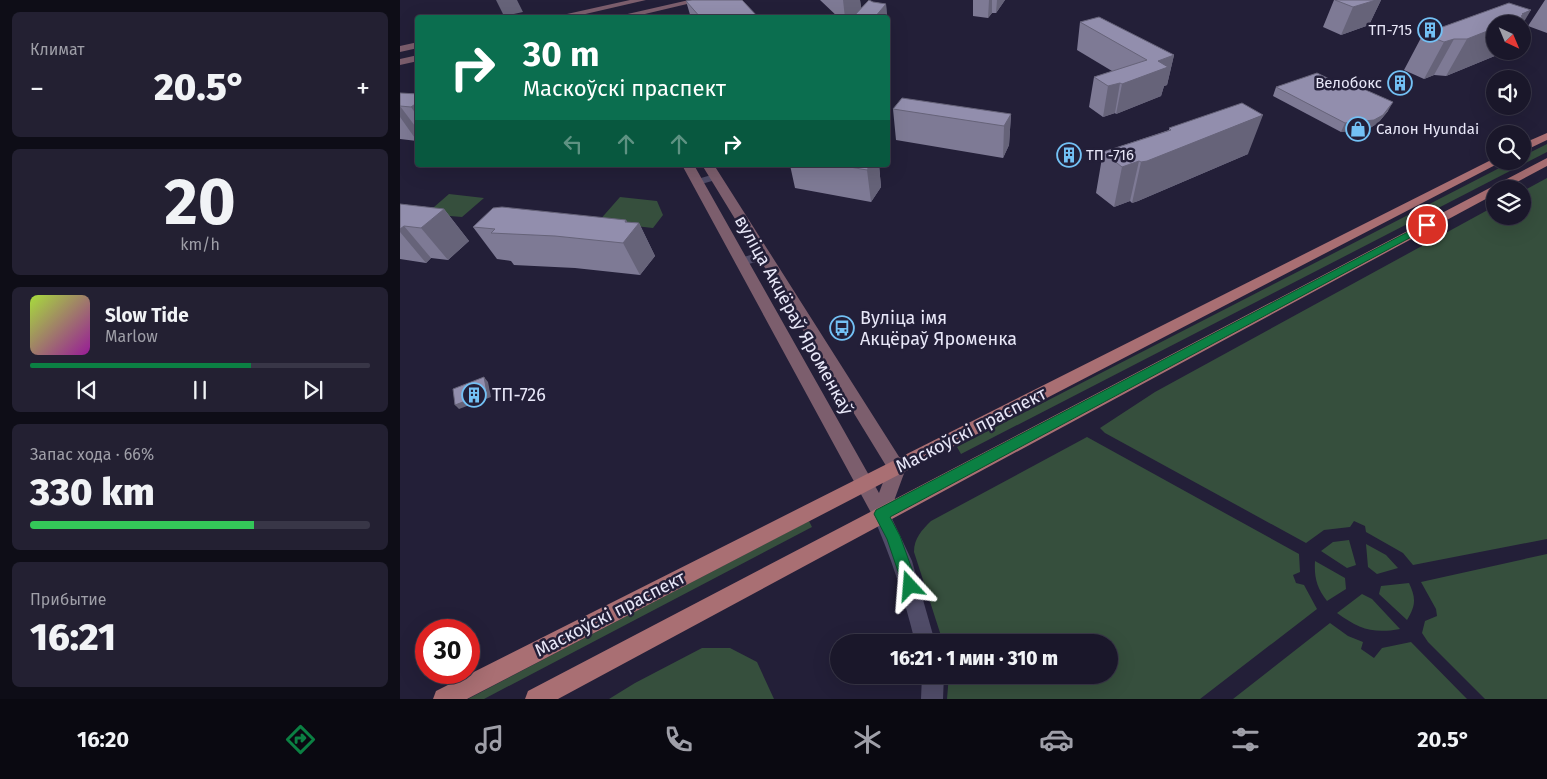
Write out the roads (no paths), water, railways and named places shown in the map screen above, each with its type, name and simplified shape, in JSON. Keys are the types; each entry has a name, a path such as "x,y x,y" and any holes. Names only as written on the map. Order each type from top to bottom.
{"main road":[{"path":"1531,144 1547,136"},
{"name":"Маскоўскі праспект","path":"1512,180 1547,161"},
{"name":"Маскоўскі праспект","path":"444,699 1486,167"},
{"name":"Маскоўскі праспект","path":"536,699 1486,194"}],"street":[{"path":"567,15 596,9 612,3 642,0"},
{"path":"629,15 700,0"},
{"path":"592,1 599,15"},
{"path":"612,3 618,15"},
{"path":"400,49 415,46"},
{"path":"400,62 415,59"},
{"name":"вуліца Акцёраў Яроменкаў","path":"689,167 881,514"},
{"path":"698,182 712,171"},
{"name":"вуліца Акцёраў Яроменкаў","path":"712,171 896,468"},
{"path":"742,262 764,255"},
{"path":"896,468 881,514 893,536 916,603 924,634"},
{"path":"932,699 933,684"}],"place":[{"name":"ТП-715","path":"1430,30"},
{"name":"Велобокс","path":"1400,83"},
{"name":"Салон Hyundai","path":"1358,129"},
{"name":"ТП -716","path":"1069,155"},
{"name":"Вуліца імя Акцёраў Яроменка","path":"842,328"},
{"name":"ТП-726","path":"474,395"}]}
